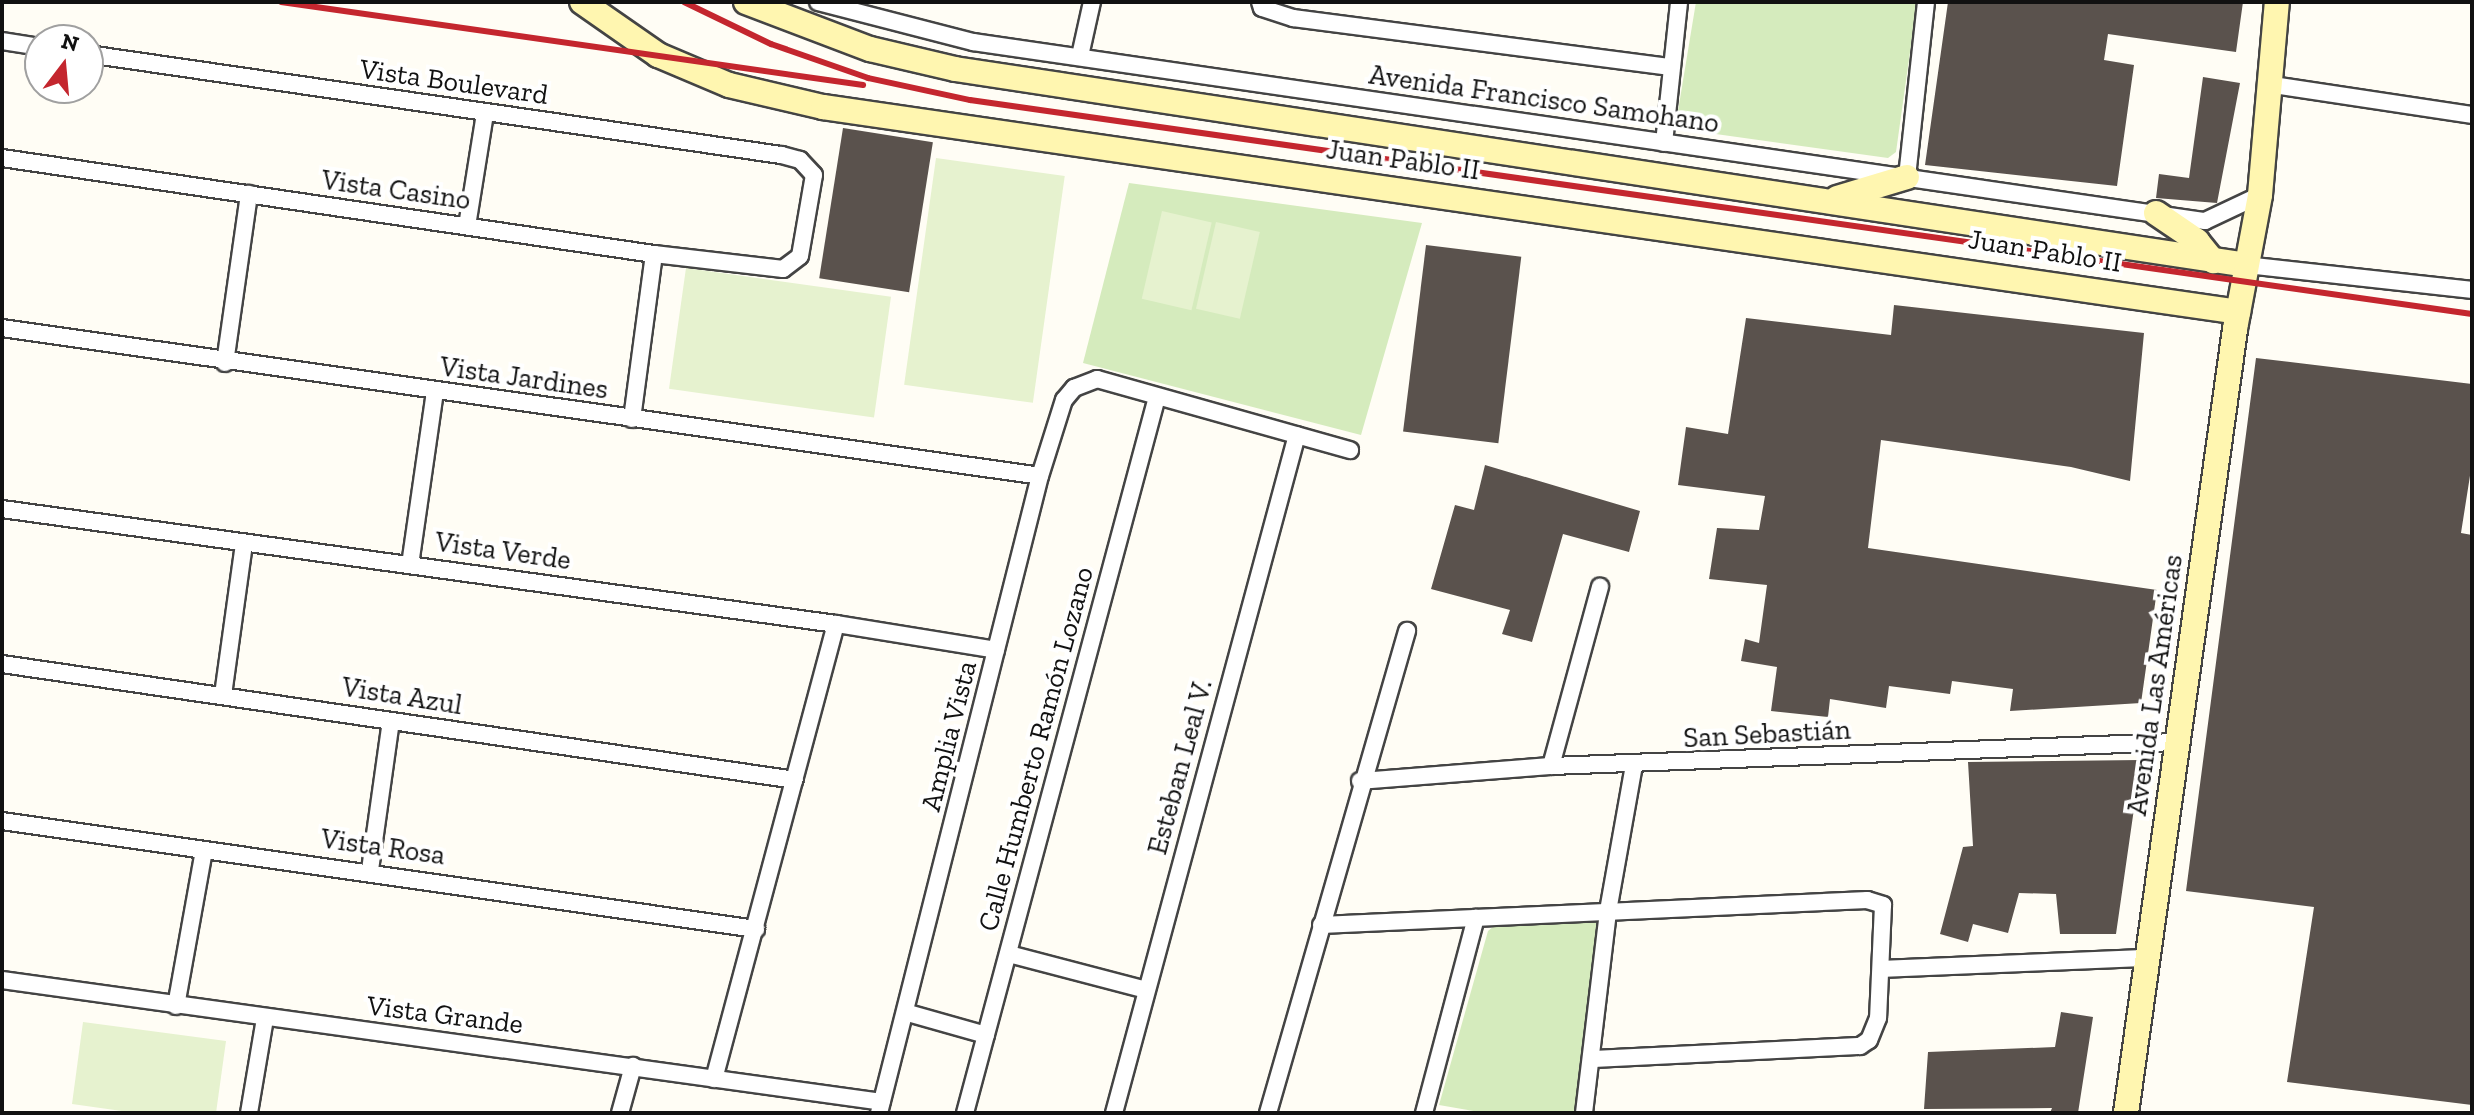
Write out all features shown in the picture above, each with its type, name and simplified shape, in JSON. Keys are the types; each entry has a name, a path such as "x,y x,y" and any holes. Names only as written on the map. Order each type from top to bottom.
{"main road":[{"name":"Juan Pablo II","path":"582,2 658,55 729,85 823,107 2238,312"},
{"name":"Juan Pablo II","path":"746,2 870,49 955,69 1815,202 2246,265"},
{"path":"2246,265 2260,195 2267,84 2277,2"},
{"path":"1815,202 1885,188 1907,177"},
{"path":"2156,213 2197,241 2213,261"},
{"name":"Avenida Las Américas","path":"2126,1113 2246,265"}],"street":[{"name":"Avenida Francisco Samohano","path":"818,2 973,42 2156,213 2215,219 2260,195"},
{"path":"1080,56 1092,2"},
{"path":"1664,143 1669,67 1679,2"},
{"path":"1907,177 1926,2"},
{"path":"1261,5 1293,18 1669,67"},
{"path":"2,41 24,44"},
{"name":"Vista Boulevard","path":"104,56 781,155 810,167 814,175 800,256 783,269"},
{"path":"2267,84 2472,115"},
{"path":"467,226 485,113"},
{"name":"Vista Casino","path":"2,158 654,254 783,269"},
{"path":"225,363 249,194"},
{"path":"632,419 654,254"},
{"path":"2246,265 2472,290"},
{"name":"Vista Jardines","path":"2,328 225,363 1040,476"},
{"name":"Amplia Vista","path":"881,1108 908,1013 1040,476 1064,400 1086,381 1157,397"},
{"path":"410,565 435,392"},
{"path":"1157,397 1350,450"},
{"name":"Calle Humberto Ramón Lozano","path":"965,1113 1157,397"},
{"name":"Esteban Leal V.","path":"1114,1113 1297,435"},
{"name":"Vista Verde","path":"2,509 836,624 996,650"},
{"path":"223,695 244,543"},
{"path":"1551,766 1600,587"},
{"path":"714,1079 836,624"},
{"path":"1268,1113 1360,781 1407,631"},
{"name":"Vista Azul","path":"2,664 795,780"},
{"path":"370,870 391,721"},
{"name":"San Sebastián","path":"1360,781 1551,766 2177,742"},
{"path":"1584,1113 1608,911 1634,765"},
{"name":"Vista Rosa","path":"2,821 204,851 370,870 756,929"},
{"path":"176,1006 204,851"},
{"path":"1321,925 1867,900 1883,905 1882,969 1875,1031 1860,1046 1591,1059"},
{"path":"1424,1113 1476,918"},
{"path":"1009,954 1146,990"},
{"path":"1882,969 2147,958"},
{"name":"Vista Grande","path":"2,980 633,1066 881,1108"},
{"path":"908,1013 986,1035"},
{"path":"249,1113 265,1018"},
{"path":"620,1113 633,1066"}],"green space":[{"path":"1696,2 1917,2 1896,152 1888,158 1680,129 1676,123"},
{"path":"936,158 1065,176 1033,403 904,385"},
{"path":"1129,183 1422,223 1361,435 1083,363"},
{"path":"1162,211 1212,222 1191,310 1142,299"},
{"path":"1216,222 1260,232 1240,319 1196,309"},
{"path":"686,268 891,297 874,418 669,389"},
{"path":"1595,921 1602,928 1576,1113 1485,1113 1439,1105 1488,931 1494,926"},
{"path":"83,1022 226,1041 216,1113 136,1113 72,1104"}],"building":[{"path":"1948,2 2243,2 2236,52 2108,34 2104,60 2134,65 2117,186 1925,165"},
{"path":"2203,77 2240,83 2217,203 2156,198 2159,174 2189,178"},
{"path":"843,128 933,142 909,292 819,278"},
{"path":"1426,245 1521,257 1498,443 1403,432"},
{"path":"1894,305 2144,333 2130,481 2071,467 1881,440 1868,548 2157,590 2141,703 2010,711 2013,689 1952,681 1950,694 1889,686 1886,708 1830,699 1828,717 1771,711 1777,667 1741,661 1745,639 1759,643 1767,585 1709,579 1717,528 1759,530 1765,496 1678,485 1686,427 1728,434 1746,318 1891,335"},
{"path":"2256,358 2472,384 2472,463 2461,533 2472,535 2472,1105 2287,1082 2314,907 2186,891"},
{"path":"1485,465 1640,511 1629,552 1563,534 1532,642 1502,634 1510,610 1431,589 1455,505 1474,510"},
{"path":"2141,760 2116,934 2060,934 2056,894 2019,893 2008,933 1973,924 1968,942 1940,934 1963,847 1973,846 1968,762"},
{"path":"2061,1012 2093,1017 2078,1113 2050,1113 2052,1108 1924,1109 1928,1052 2055,1047"}],"railway":[{"path":"281,2 863,85"},
{"path":"684,2 771,44 868,78 970,100 2472,314"}]}
